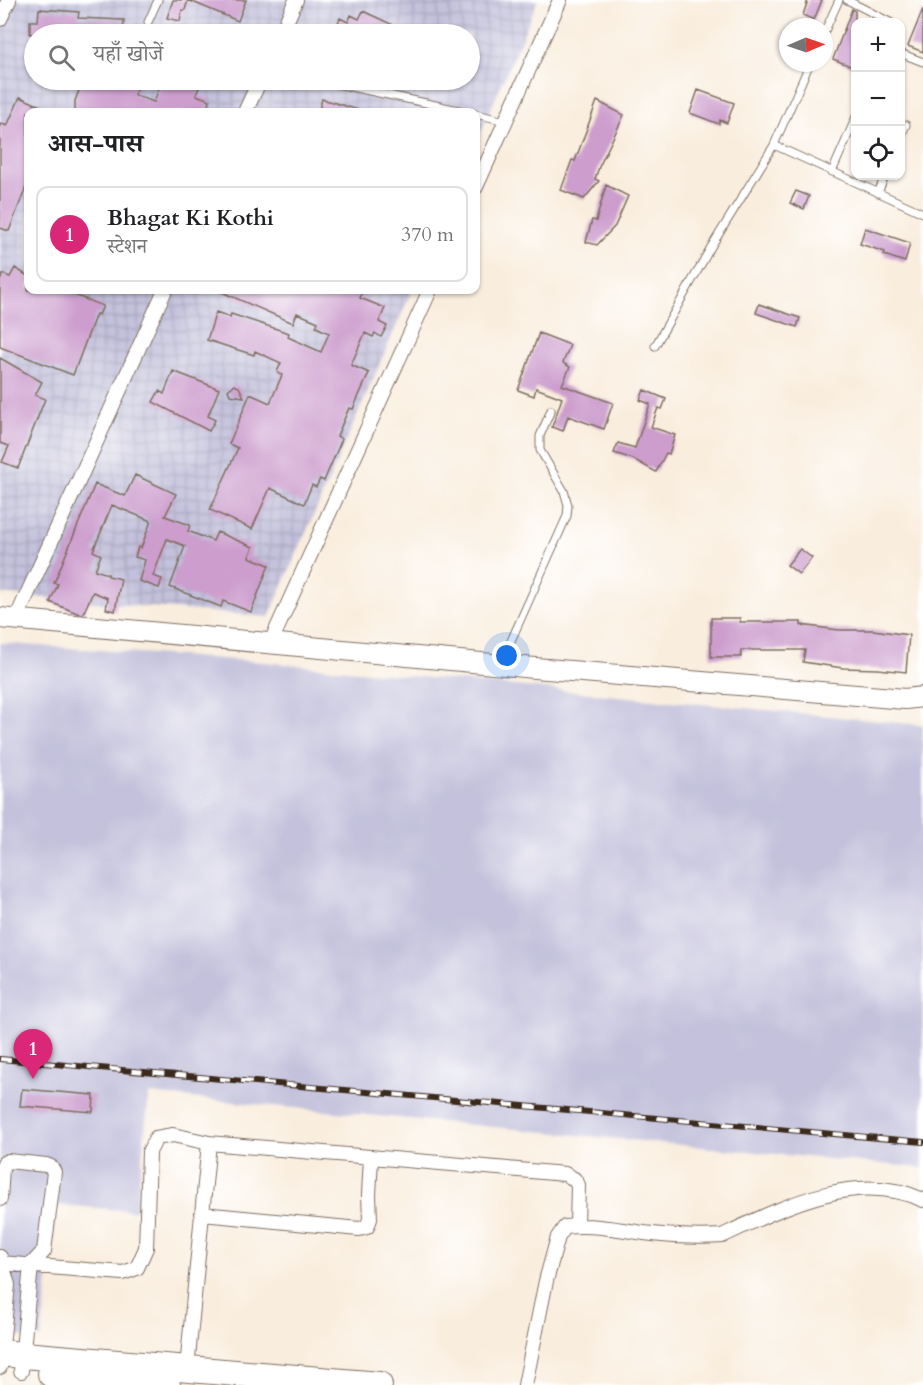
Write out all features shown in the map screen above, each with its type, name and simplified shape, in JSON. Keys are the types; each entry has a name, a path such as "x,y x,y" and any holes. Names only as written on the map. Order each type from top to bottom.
{"highway":[{"path":"7,1361 187,1368 379,1385"},
{"path":"7,1361 167,1385"}],"street":[{"path":"0,19 9,0"},
{"path":"285,24 296,0"},
{"path":"480,178 560,0"},
{"path":"247,108 255,90"},
{"path":"163,294 8,619 500,665 904,699 923,697"},
{"path":"270,644 428,294"},
{"path":"7,1361 1,1327 8,1285 1,1261 123,1273 137,1268 146,1248 149,1152 156,1138 173,1135 208,1143 565,1174 574,1179 578,1185 577,1226"},
{"path":"187,1368 208,1143"},
{"path":"202,1214 359,1229 367,1227 370,1219 371,1157"},
{"path":"0,1199 4,1163 9,1161 46,1165 54,1172 44,1251 31,1265 7,1361"},
{"path":"525,1385 546,1281 558,1237 565,1227 609,1227 647,1233 711,1237 722,1236 838,1190 872,1187 905,1191 923,1200"}],"lane":[{"path":"148,22 158,0"},
{"path":"831,18 839,0"},
{"path":"847,0 882,18"},
{"path":"905,55 923,63"},
{"path":"655,346 711,247 774,145 806,72"},
{"path":"365,90 449,108"},
{"path":"480,115 505,121"},
{"path":"832,172 851,126"},
{"path":"774,145 923,213"},
{"path":"878,193 883,180"},
{"path":"500,665 567,516 568,505 564,491 540,450 540,436 551,410"}],"shaded area":[{"path":"0,0 538,0 480,134 480,108 24,108 24,294 410,294 269,617 0,594"},
{"path":"0,643 264,662 923,725 923,1168 149,1094 136,1211 57,1205 41,1338 0,1336"}],"building":[{"path":"173,0 188,0 185,10 182,10 180,21 167,18"},
{"path":"188,0 246,0 238,21"},
{"path":"808,0 822,0 815,18 803,15"},
{"path":"39,9 79,12 78,18 124,20 124,24 30,24 30,21 38,21"},
{"path":"852,9 855,11 855,18 851,18 851,66 833,59"},
{"path":"923,9 923,52 908,46"},
{"path":"363,11 391,24 338,24 340,18 348,22 351,15 359,19"},
{"path":"79,90 136,90 134,95 154,102 158,90 198,90 196,95 210,100 207,108 75,108"},
{"path":"698,90 734,103 727,123 720,120 719,124 690,113"},
{"path":"20,97 45,108 24,108 24,192 9,231 0,228 0,123 7,126"},
{"path":"322,99 352,108 320,108"},
{"path":"597,101 624,115 599,167 595,179 599,181 584,199 561,190 572,160 575,161"},
{"path":"606,185 628,196 615,226 597,245 586,242 592,220 596,221"},
{"path":"796,191 809,196 804,209 790,203"},
{"path":"865,228 910,243 905,262 884,255 885,252 860,244"},
{"path":"15,268 24,274 24,294 72,294 103,306 99,315 96,314 73,375 0,347 0,281 3,274 10,277"},
{"path":"226,294 362,294 360,298 385,308 379,322 387,326 381,337 375,333 373,337 365,333 351,365 369,373 353,409 349,408 337,436 342,439 324,481 320,479 316,487 312,485 304,504 270,488 252,529 210,510 238,448 229,444 250,394 270,403 282,375 277,372 281,363 255,351 254,355 207,340 216,312 230,317 231,314 289,333 288,337 321,352 329,333 316,327 318,322 297,313 293,323"},
{"path":"759,304 800,318 797,327 756,313"},
{"path":"539,333 570,345 563,363 570,367 562,385 613,403 604,429 568,416 563,431 552,427 562,398 536,388 534,396 518,390"},
{"path":"0,358 42,382 35,395 45,399 18,468 2,462 9,446 0,443"},
{"path":"173,371 219,389 208,416 215,420 209,431 153,402 159,391 164,394"},
{"path":"234,385 239,387 244,397 230,395 228,390"},
{"path":"644,390 666,399 662,409 658,408 651,427 675,435 669,454 666,453 656,472 633,459 614,453 618,443 635,448 650,404 640,400"},
{"path":"135,475 176,494 165,516 190,525 188,531 213,541 217,532 253,547 249,557 269,565 251,612 223,601 221,607 170,587 185,546 167,539 153,576 162,579 159,588 139,581 145,560 135,557 138,547 141,548 151,521 112,505 93,551 101,555 95,570 121,579 115,611 106,609 108,598 93,592 83,614 50,602 58,584 54,583 95,484 125,496"},
{"path":"800,549 812,558 799,574 787,565"},
{"path":"711,618 740,618 740,622 801,622 801,625 839,630 873,630 909,635 906,672 843,668 803,662 805,650 741,650 741,657 711,657"},
{"path":"22,1089 94,1095 93,1112 20,1106"}],"railway":[{"path":"0,1059 923,1142"}],"place":[{"name":"Bhagat Ki Kothi","path":"33,1079"}]}
